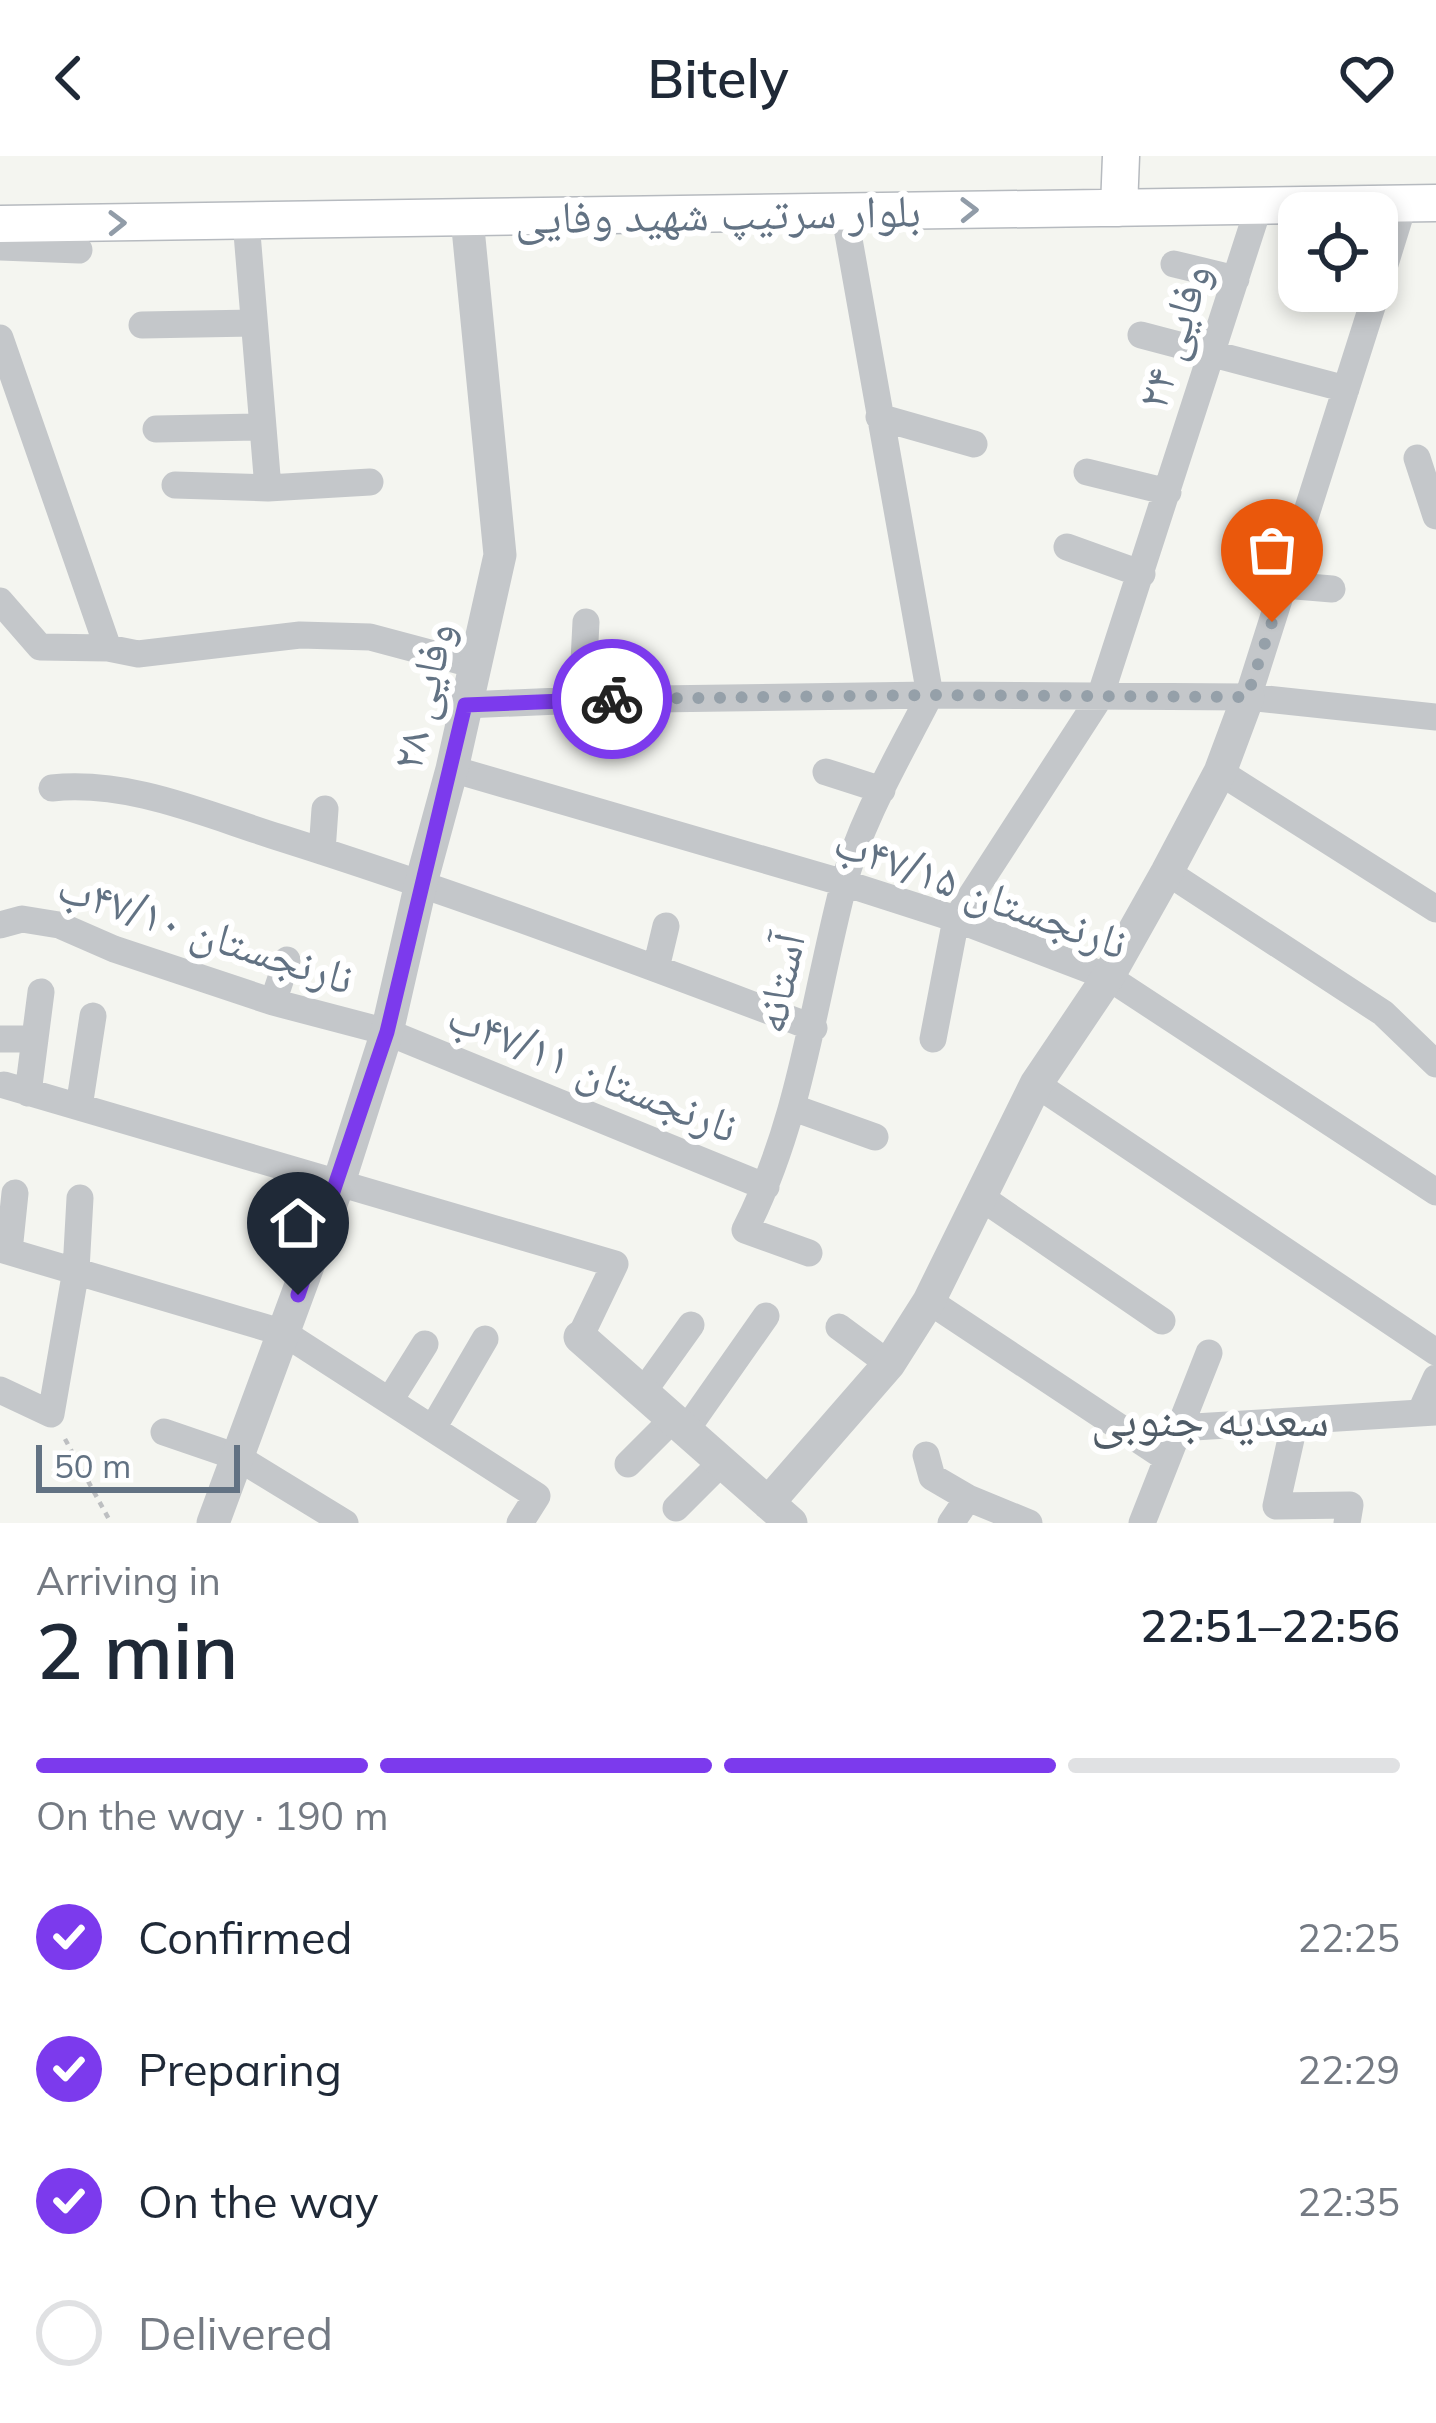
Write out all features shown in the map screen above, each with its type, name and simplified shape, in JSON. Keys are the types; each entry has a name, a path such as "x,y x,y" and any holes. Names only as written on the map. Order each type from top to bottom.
{"main road":[{"path":"1119,208 1121,156"},
{"name":"بلوار سرتیپ شهید وفایی","path":"0,224 1420,203"}],"street":[{"path":"1398,248 1420,203"},
{"name":"وفایی ۲۴","path":"956,919 1100,697 1259,206"},
{"path":"844,211 930,695"},
{"name":"وفایی ۲۸","path":"213,1523 339,1182 387,1032 500,555 467,218"},
{"path":"246,221 268,488"},
{"path":"0,247 79,250"},
{"path":"1174,264 1235,279"},
{"path":"41,992 35,1039 16,1089 615,1264 580,1337 784,1518 929,1301 1036,1084 1108,977 1220,772 1370,312"},
{"path":"142,325 254,323"},
{"path":"1141,335 1346,389"},
{"path":"0,338 108,648"},
{"path":"879,417 974,444"},
{"path":"156,429 262,427"},
{"path":"1417,458 1436,516"},
{"path":"1087,472 1168,492"},
{"path":"175,485 268,488 370,482"},
{"path":"1067,547 1142,574"},
{"path":"1284,585 1332,589"},
{"path":"0,601 40,646 138,654 300,635 370,637 476,665"},
{"path":"582,700 586,622"},
{"path":"465,705 930,695 1247,697 1436,717"},
{"name":"آستانه","path":"808,1253 745,1230 794,1108 844,883 882,790 930,695"},
{"name":"نارنجستان ۴۷/۱۵ب","path":"452,770 844,883 956,919 1108,977 1436,1192"},
{"path":"826,772 882,790"},
{"path":"1220,772 1436,909"},
{"path":"52,788 91,784 137,793 322,851 814,1028"},
{"path":"322,851 325,809"},
{"path":"1167,872 1382,1013 1436,1064"},
{"name":"نارنجستان ۴۷/۱۰ب","path":"0,925 22,919 59,925 114,949 274,1002 387,1032"},
{"path":"933,1039 956,919"},
{"path":"656,968 665,926"},
{"path":"274,1002 287,960"},
{"path":"80,1107 93,1016"},
{"name":"نارنجستان ۴۷/۱۱ب","path":"387,1032 766,1187"},
{"path":"0,1039 35,1039"},
{"path":"1036,1084 1436,1352"},
{"path":"794,1108 874,1137"},
{"path":"15,1193 4,1250 284,1333 537,1496 520,1523"},
{"path":"979,1196 1162,1322"},
{"path":"0,1390 51,1414 76,1270 80,1198"},
{"path":"929,1301 1166,1457"},
{"path":"628,1464 680,1425 766,1316"},
{"path":"643,1392 691,1325"},
{"path":"839,1327 890,1364"},
{"path":"433,1428 485,1339"},
{"path":"390,1400 425,1344"},
{"path":"1142,1523 1209,1353"},
{"path":"1178,1428 1428,1412 1436,1378"},
{"path":"1295,1421 1276,1506 1350,1505 1347,1523"},
{"path":"164,1432 237,1457 345,1523"},
{"path":"926,1455 932,1477 1028,1523"},
{"path":"676,1508 722,1462"},
{"path":"951,1523 968,1498"}],"path":[{"path":"51,1414 111,1523"}],"way so far":[{"path":"612,699 1247,697 1272,622"}],"district":[{"name":"سعدیه جنوبی","path":"1210,1419"}],"route":[{"path":"298,1295 387,1032 465,705 612,699"}]}
